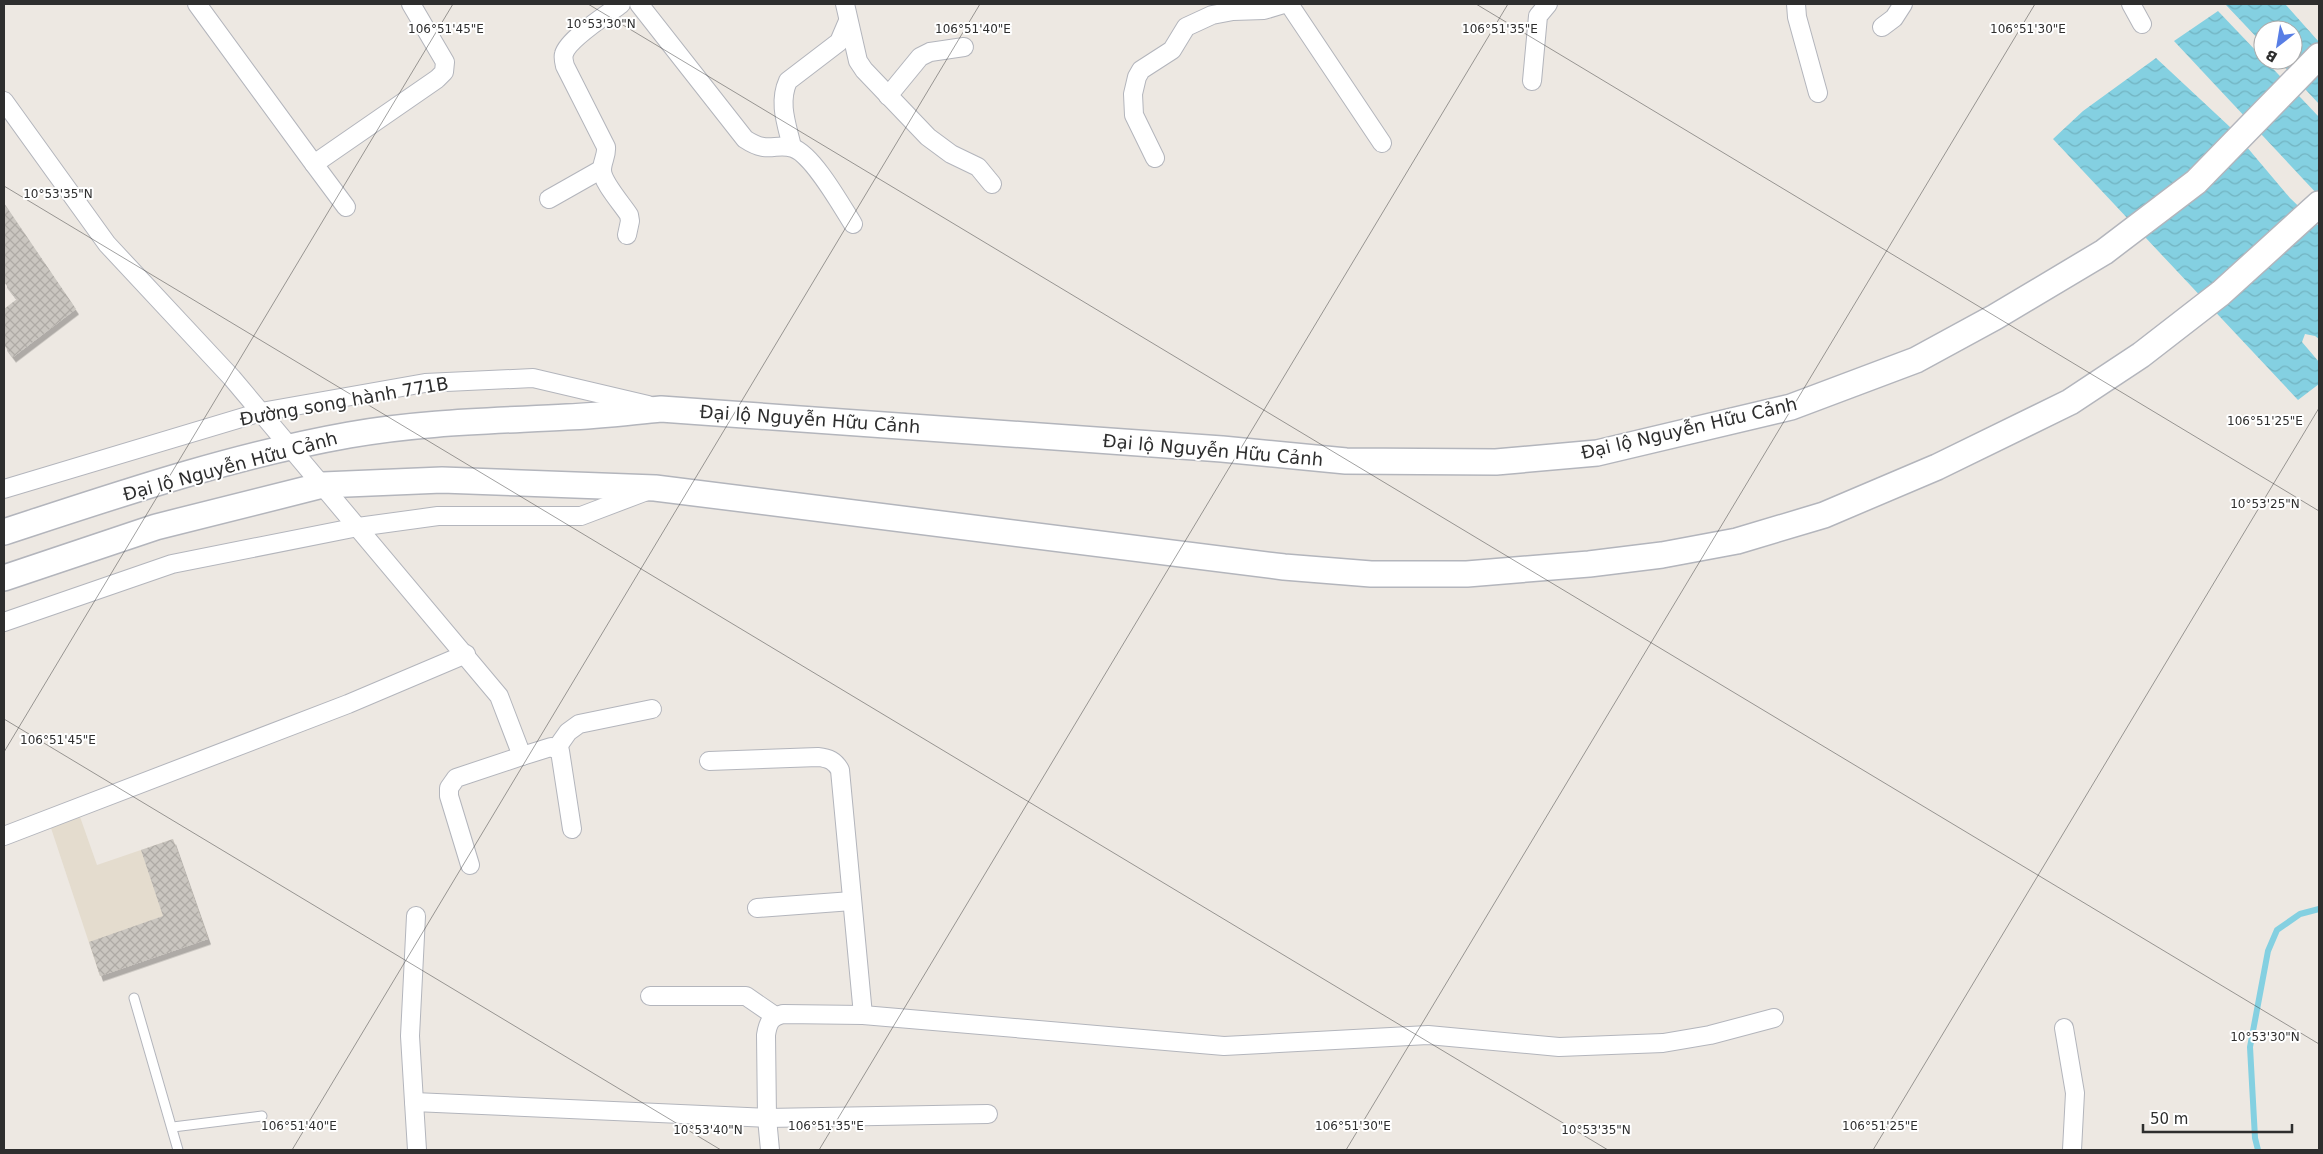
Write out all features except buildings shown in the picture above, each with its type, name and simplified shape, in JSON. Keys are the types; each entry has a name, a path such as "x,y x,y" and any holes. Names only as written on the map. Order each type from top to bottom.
{"main road":[{"name":"Đại lộ Nguyễn Hữu Cảnh","path":"4,532 134,489 290,446 350,434 446,422 569,417 661,408 1222,449 1346,461 1496,462 1597,454 1791,407 1916,360 1995,317 2104,252 2196,182 2319,56"},
{"path":"4,578 156,527 323,485 442,480 655,488 1284,567 1371,574 1467,574 1589,564 1662,555 1737,541 1824,515 1937,467 2070,402 2141,355 2221,293 2319,204"}],"street":[{"path":"197,4 346,207"},
{"path":"314,164 437,79 444,72 446,62 411,4"},
{"path":"621,4 574,40 567,47 564,55 565,66 606,147 602,169 603,177 629,215 630,221 627,235"},
{"path":"639,4 745,139 755,146 765,148 792,147 802,153 822,177 853,224"},
{"path":"845,4 858,60 864,70 928,137 951,154 978,167 992,184"},
{"path":"1155,158 1134,115 1133,94 1137,77 1141,70 1172,50 1186,27 1212,15 1233,11 1264,10 1284,4"},
{"path":"1289,4 1382,143"},
{"path":"1532,81 1538,16 1548,4"},
{"path":"1796,4 1797,17 1818,93"},
{"path":"1882,27 1894,18 1903,4"},
{"path":"2130,4 2142,24"},
{"path":"792,147 782,102 788,81 839,42 848,22"},
{"path":"888,96 920,57 930,52 964,47"},
{"path":"4,102 107,244 232,378 500,696 522,756"},
{"path":"549,199 602,169"},
{"name":"Đường song hành 771B","path":"4,489 261,412 425,383 533,378 661,408"},
{"path":"4,622 172,564 358,527 438,516 581,516 655,488"},
{"path":"4,836 348,704 466,654"},
{"path":"556,748 568,732 579,724 652,709"},
{"path":"470,865 449,796 449,788 456,778 551,746 556,748 560,752 572,829"},
{"path":"709,762 818,757 828,758 836,763 840,770 863,1015"},
{"path":"757,908 852,901"},
{"path":"416,916 410,1036 417,1150"},
{"path":"650,996 746,996 774,1016"},
{"path":"770,1150 767,1118 766,1034 768,1023 774,1016 783,1014 863,1015 1224,1046 1428,1034 1559,1047 1663,1043 1710,1035 1774,1018"},
{"path":"2064,1028 2075,1094 2072,1150"},
{"path":"414,1102 767,1118 988,1114"}],"lane":[{"path":"134,998 173,1127 178,1150"},
{"path":"173,1127 262,1116"}],"shaded area":[{"path":"79,814 97,865 173,839 208,938 100,976 50,825"}],"water":[{"path":"2285,4 2299,20 2253,20 2253,33 2226,5"},
{"path":"2218,11 2253,48 2253,70 2274,70 2319,117 2319,196 2174,41"},
{"path":"2303,24 2319,42 2319,104 2287,70 2303,70"},
{"path":"2156,58 2230,127 2290,198 2319,226 2319,339 2305,334 2302,342 2319,362 2319,384 2298,400 2053,139 2083,111"}],"waterway":[{"path":"2258,1150 2255,1138 2250,1047 2268,951 2277,930 2300,914 2319,909"}]}
